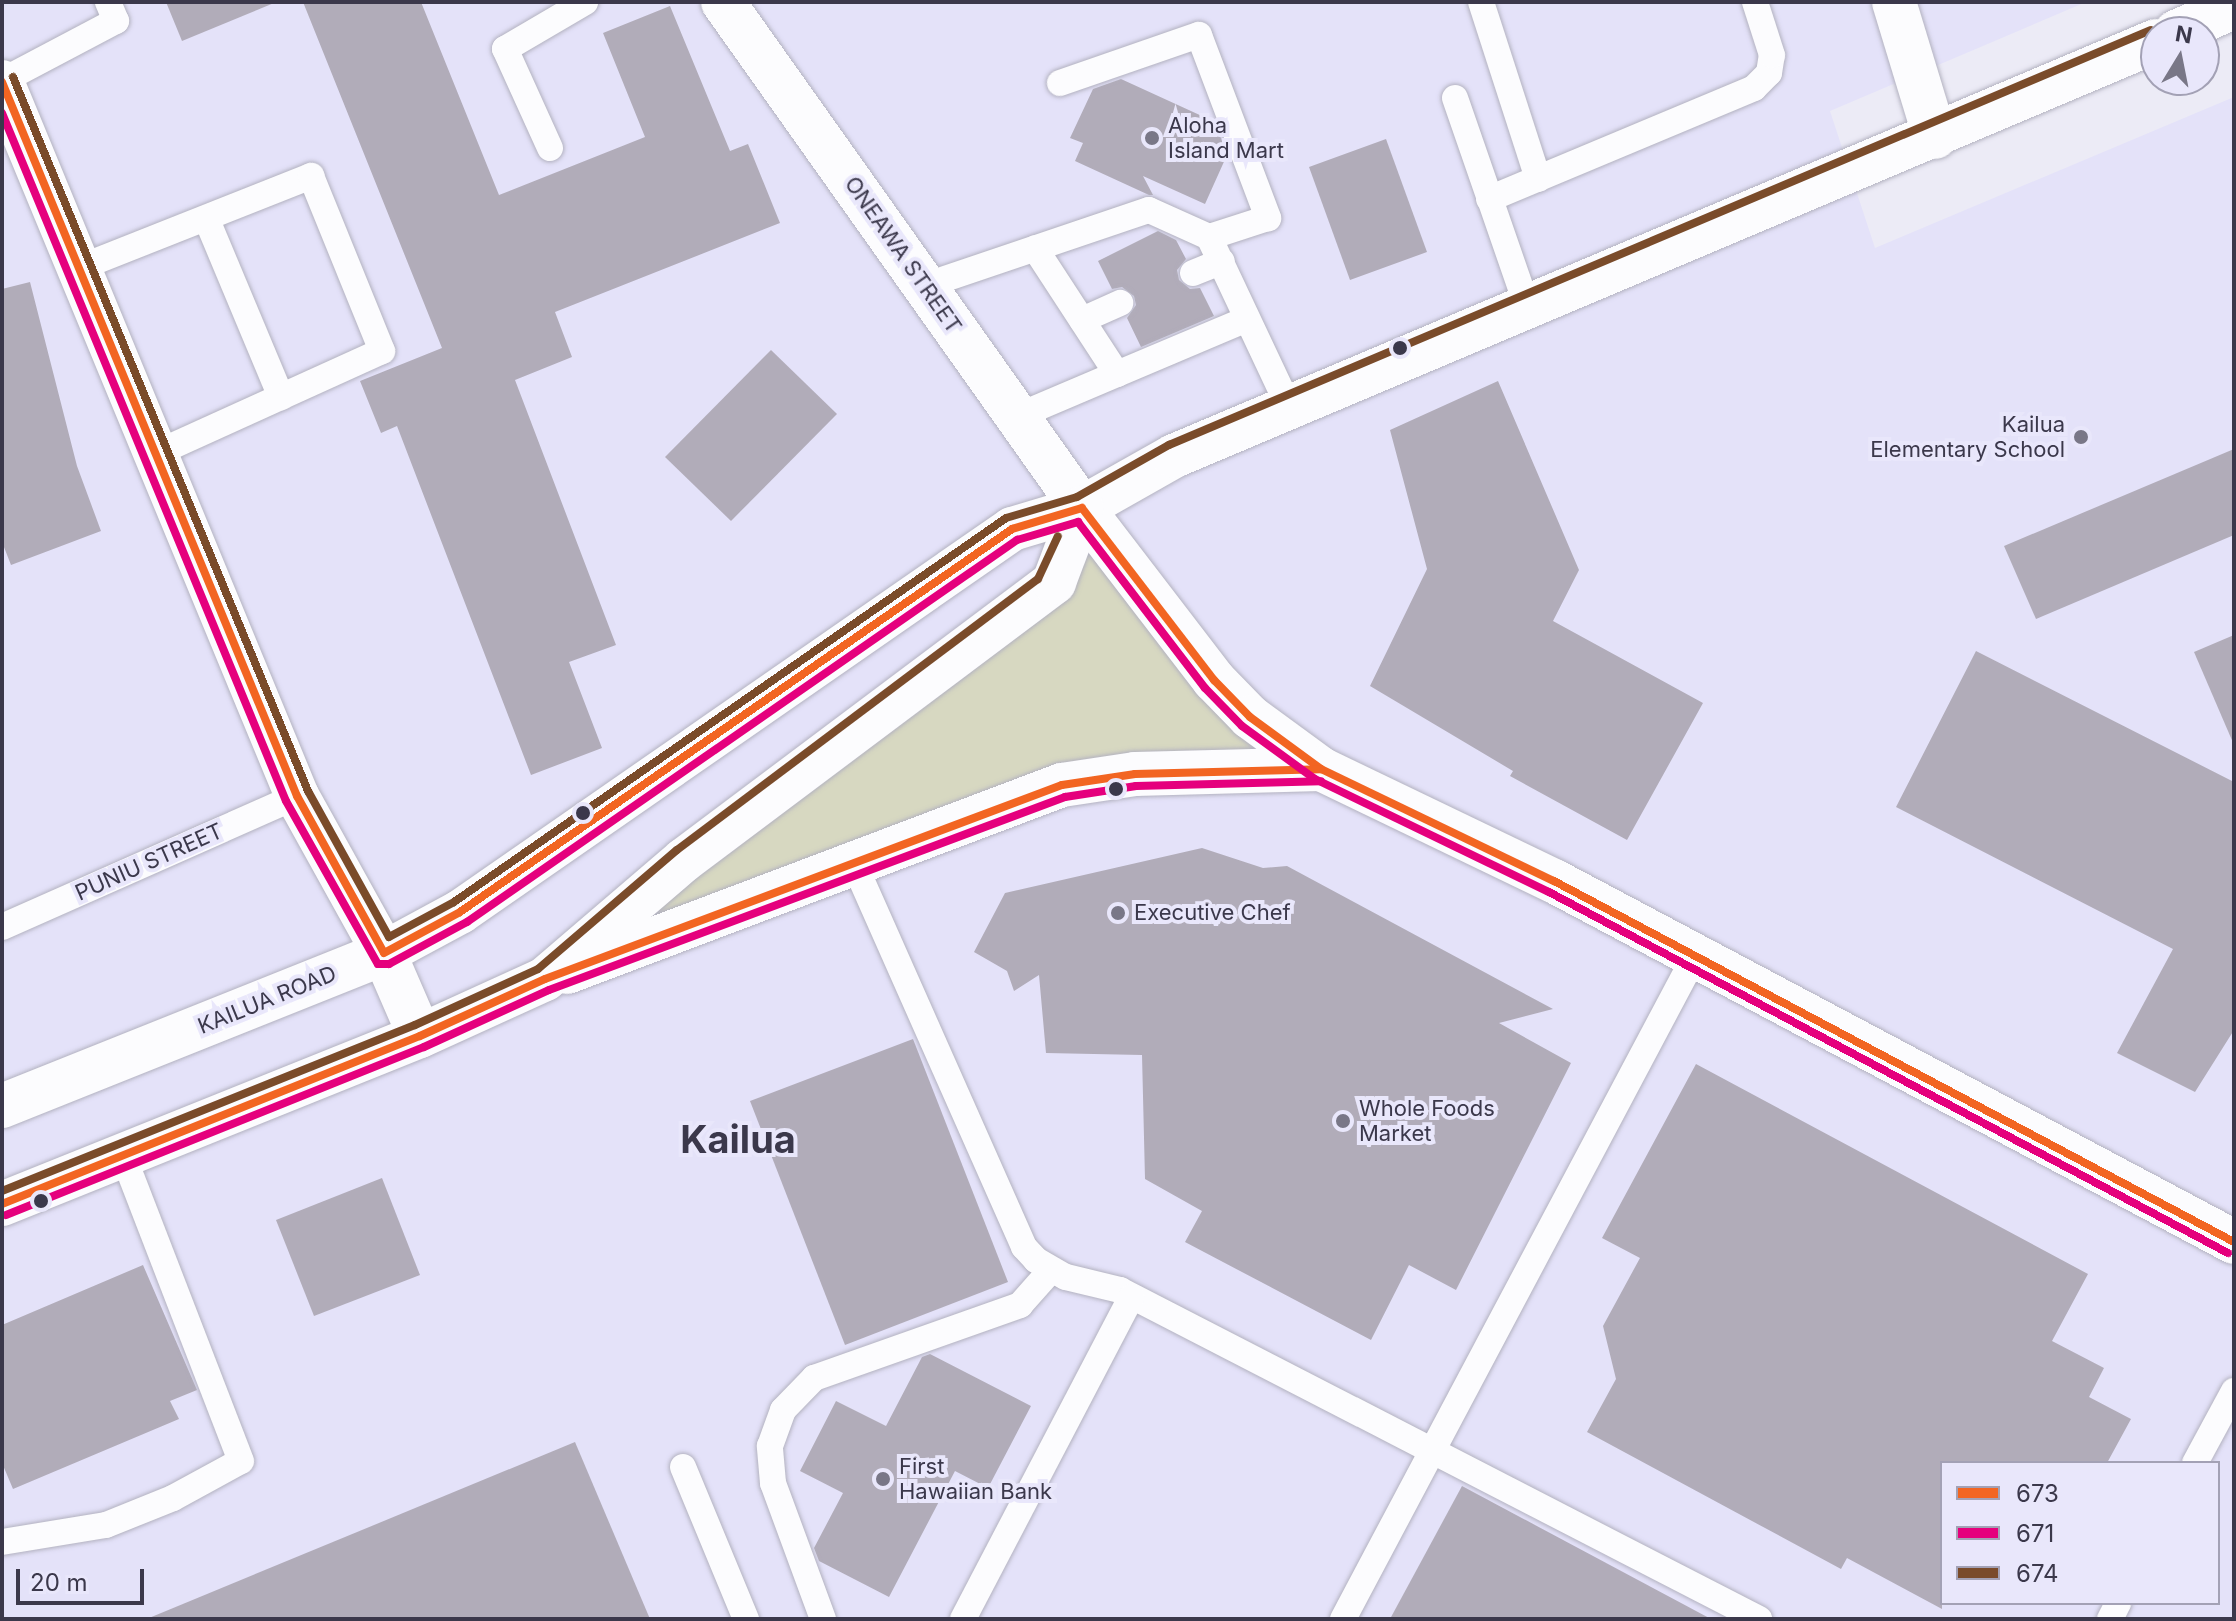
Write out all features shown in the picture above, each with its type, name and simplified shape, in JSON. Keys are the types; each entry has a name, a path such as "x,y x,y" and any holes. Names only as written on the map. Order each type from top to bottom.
{"main road":[{"name":"ONEAWA STREET","path":"723,2 1082,508"},
{"path":"1894,2 1935,137"},
{"path":"2213,16 2234,7"},
{"name":"KAILUA ROAD","path":"2,1106 384,953 460,912 1012,529 1082,508 1174,456 2140,48"},
{"path":"2,81 297,796 384,953 420,1036"},
{"path":"1082,508 1214,680 1250,717 1321,769 1442,824 2234,1242"},
{"path":"545,979 684,860 1054,582 1082,508"},
{"path":"2,1204 420,1036 545,979 678,933 853,861 1064,785 1135,774 1321,769"}],"lane":[{"path":"2,81 116,21 108,2"},
{"path":"550,148 505,49 585,2"},
{"path":"1481,2 1538,179"},
{"path":"1489,199 1763,82 1772,55 1755,2"},
{"path":"1060,83 1199,35 1268,218 1209,237"},
{"path":"1455,98 1527,306"},
{"path":"79,268 207,220 311,176 382,351 157,453"},
{"path":"924,286 1149,210 1209,237 1289,407"},
{"path":"207,220 281,397"},
{"path":"1035,248 1117,374"},
{"path":"1193,273 1222,261"},
{"path":"1082,320 1120,303"},
{"path":"1018,416 1247,319"},
{"name":"PUNIU STREET","path":"2,927 297,796"},
{"path":"853,861 1024,1247 1051,1270 1131,1297 1431,1452 1482,1473 1759,1619"},
{"path":"1343,1619 1695,956"},
{"path":"2,1542 106,1525 241,1461 123,1155"},
{"path":"823,1619 771,1473 770,1446 783,1410 814,1378 1020,1305 1051,1270"},
{"path":"963,1619 1131,1297"},
{"path":"2196,1461 2234,1391"},
{"path":"683,1467 746,1619"}],"shaded area":[{"path":"2,2 2086,2 1830,111 1875,248 2234,97 2234,1619 2,1619"}],"green space":[{"path":"1082,508 1321,769 1135,774 545,979 1048,587"}],"building":[{"path":"166,2 274,2 274,3 182,41"},
{"path":"303,2 421,2 499,195 645,137 603,33 670,6 730,151 748,144 780,223 555,312 572,357 515,380 616,645 569,662 602,748 531,775 397,426 381,433 360,381 442,348"},
{"name":"Aloha Island Mart","path":"1121,79 1215,122 1227,155 1205,204 1143,176 1153,195 1149,195 1075,161 1083,143 1070,138 1093,89"},
{"path":"1386,139 1427,252 1350,280 1309,167"},
{"path":"1158,231 1176,240 1186,259 1177,270 1179,280 1190,289 1200,288 1214,316 1141,347 1127,318 1136,305 1134,296 1122,287 1112,289 1098,261"},
{"path":"30,282 77,466 101,531 11,565 2,542 2,289"},
{"path":"771,350 837,414 731,521 665,457"},
{"path":"1498,381 1579,570 1553,621 1703,703 1627,840 1510,776 1513,771 1370,686 1427,569 1390,430"},
{"path":"2234,449 2234,535 2036,619 2004,546"},
{"path":"2234,635 2234,745 2194,652"},
{"path":"1976,651 2234,782 2234,1030 2195,1092 2117,1053 2173,949 1896,807"},
{"name":"Whole Foods Market","path":"1202,848 1263,868 1287,866 1553,1009 1499,1023 1571,1063 1456,1290 1409,1265 1371,1340 1185,1242 1202,1211 1145,1179 1142,1055 1046,1053 1039,975 1014,991 1007,971 974,952 1005,893"},
{"path":"913,1039 1008,1282 845,1345 750,1101"},
{"path":"1696,1064 2088,1274 2052,1341 2104,1368 2089,1397 2131,1419 2108,1461 1940,1461 1942,1609 1847,1558 1841,1569 1587,1432 1616,1379 1603,1326 1640,1258 1602,1238"},
{"path":"382,1178 420,1275 314,1316 276,1220"},
{"path":"143,1265 197,1390 170,1401 179,1419 13,1489 2,1463 2,1325"},
{"name":"First Hawaiian Bank","path":"930,1354 1031,1406 988,1488 955,1471 889,1597 819,1561 814,1548 843,1493 800,1471 836,1401 886,1426 922,1357"},
{"path":"575,1442 650,1619 149,1619 149,1618"},
{"path":"1462,1486 1711,1619 1390,1619"}],"transit line":[{"name":"674","path":"13,77 308,791 389,937 454,902 1006,518 1077,497 1169,445 2140,35"},
{"name":"673","path":"2,82 297,796 384,953 460,912 1012,529 1082,508 1214,680 1250,717 1321,769 1554,881 2234,1242"},
{"name":"671","path":"2,113 286,801 378,964 389,964 467,922 1017,540 1078,522 1205,688 1242,726 1315,779 1549,892 2228,1253"},
{"name":"674","path":"2,1191 415,1025 538,969 677,850 1038,579 1058,536"},
{"name":"673","path":"2,1204 420,1036 545,979 1062,785 1135,774 1321,769"},
{"name":"671","path":"6,1215 424,1047 549,990 1065,797 1136,786 1321,781"}],"place":[{"name":"Aloha Island Mart","path":"1152,138"},
{"name":"Kailua Elementary School","path":"2081,437"},
{"name":"Executive Chef","path":"1118,913"},
{"name":"Whole Foods Market","path":"1343,1121"},
{"name":"First Hawaiian Bank","path":"883,1479"}],"district":[{"name":"Kailua","path":"738,1140"}]}
